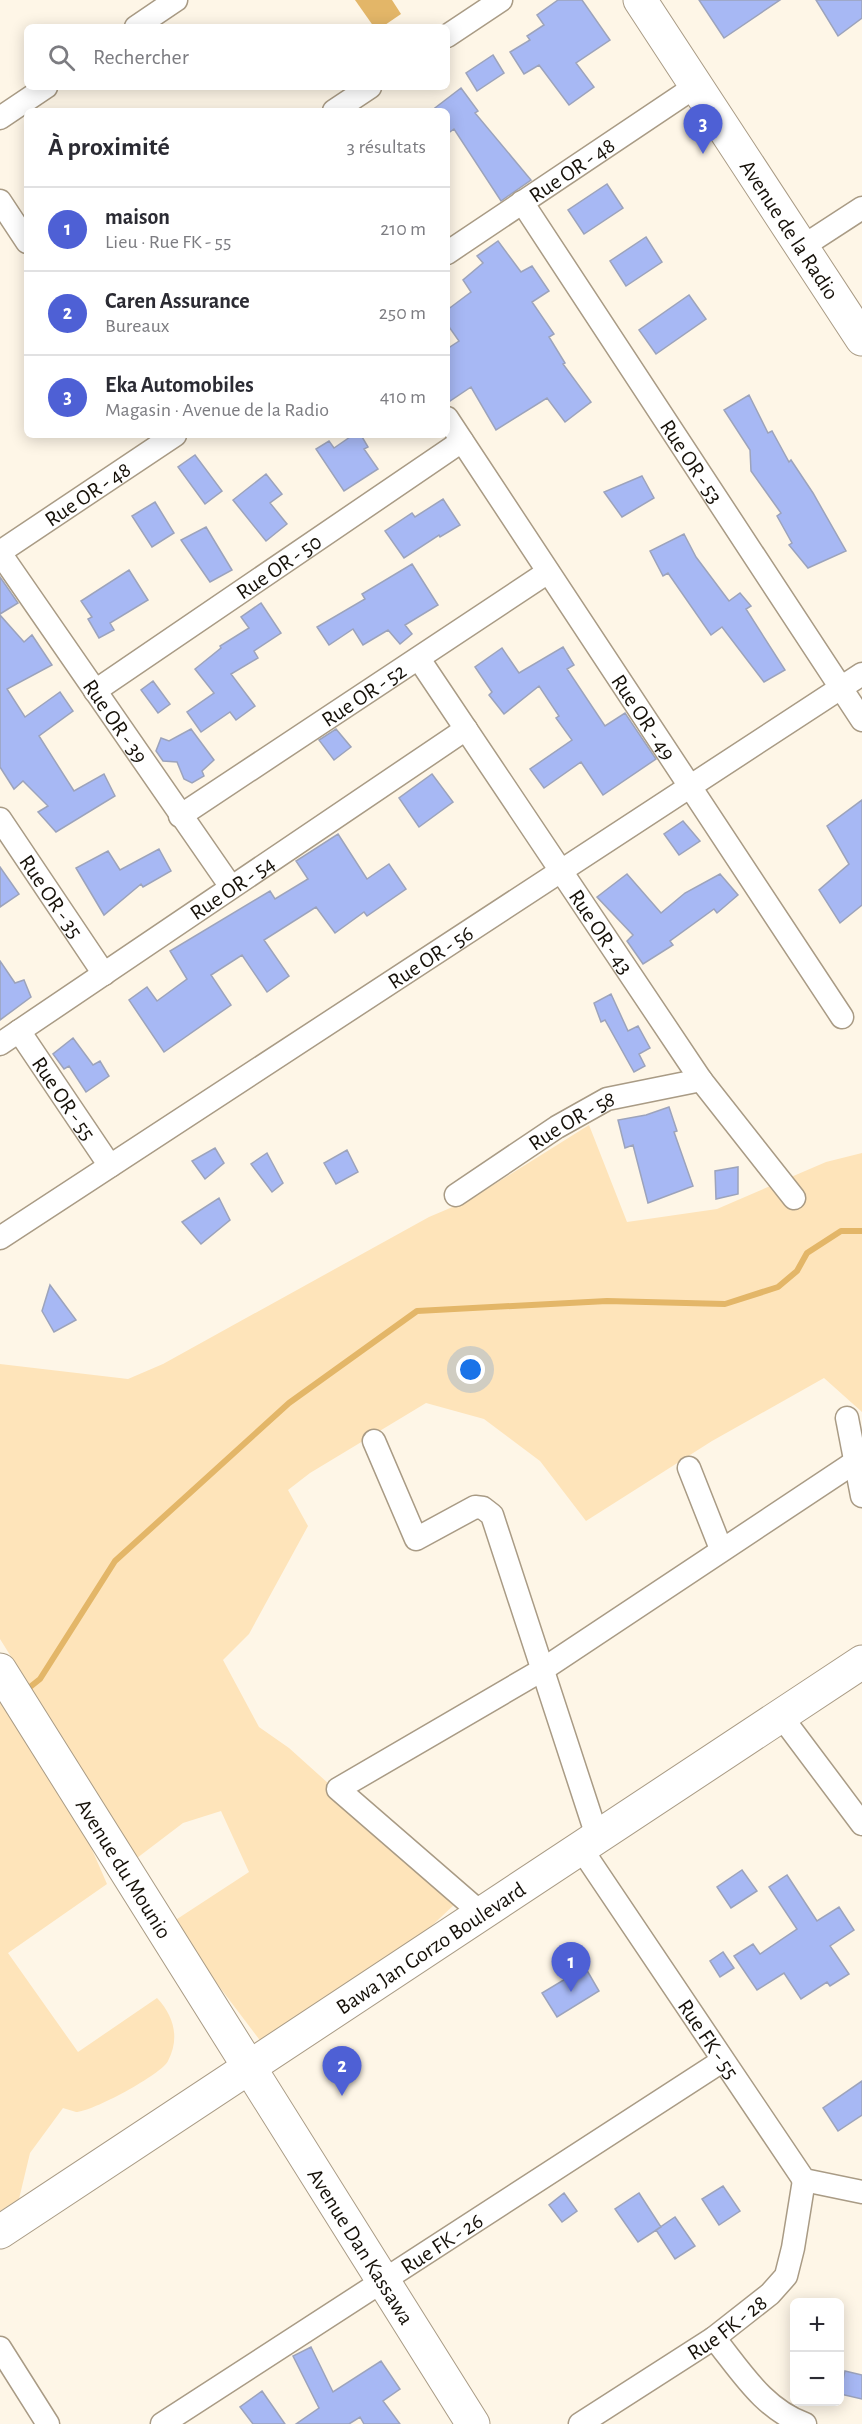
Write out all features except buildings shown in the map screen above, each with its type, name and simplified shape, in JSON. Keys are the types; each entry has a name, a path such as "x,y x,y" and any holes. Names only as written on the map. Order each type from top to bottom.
{"street":[{"path":"140,24 176,0"},
{"path":"450,34 501,0"},
{"name":"Avenue de la Radio","path":"640,0 862,339"},
{"name":"Rue OR - 48","path":"450,251 696,86"},
{"path":"0,118 42,90"},
{"path":"338,108 366,90"},
{"path":"0,201 24,237"},
{"name":"Rue OR - 53","path":"522,202 862,720"},
{"path":"802,247 862,208"},
{"name":"Rue OR - 49","path":"450,423 842,1017"},
{"name":"Rue OR - 48","path":"3,544 164,438"},
{"name":"Rue OR - 50","path":"95,691 462,441"},
{"name":"Rue OR - 39","path":"3,544 95,691 231,887"},
{"name":"Rue OR - 52","path":"180,816 548,572"},
{"name":"Rue OR - 43","path":"420,659 701,1080 794,1198"},
{"name":"Rue OR - 56","path":"0,1238 862,674"},
{"name":"Rue OR - 54","path":"0,1044 466,729"},
{"name":"Rue OR - 35","path":"0,819 104,974"},
{"name":"Rue OR - 55","path":"19,1031 110,1166"},
{"name":"Rue OR - 58","path":"456,1196 557,1127 607,1099 701,1080"},
{"path":"847,1418 862,1496"},
{"name":"Rue FK - 55","path":"374,1441 416,1539 475,1507 483,1508 492,1515 542,1670 589,1842 722,2061 804,2180"},
{"path":"481,1913 338,1790 542,1670 855,1462"},
{"path":"688,1467 721,1549"},
{"name":"Bawa Jan Gorzo Boulevard","path":"0,2232 862,1662"},
{"name":"Avenue du Mounio","path":"0,1670 41,1732 247,2068"},
{"path":"781,1716 862,1824"},
{"name":"Rue FK - 26","path":"162,2424 722,2061"},
{"name":"Avenue Dan Kassawa","path":"247,2068 473,2424"},
{"path":"804,2180 862,2192"},
{"name":"Rue FK - 28","path":"580,2424 714,2338 770,2294 786,2276 794,2248 804,2180"},
{"path":"714,2338 764,2401 786,2417 804,2424"},
{"path":"0,2348 48,2424"}],"shaded area":[{"path":"355,0 392,0 401,14 386,24 372,24"},
{"path":"589,1125 627,1222 717,1209 826,1162 862,1153 862,1412 824,1378 712,1441 586,1521 540,1461 484,1419 426,1403 310,1473 288,1490 308,1526 249,1634 223,1660 259,1727 289,1748 418,1864 456,1903 406,1950 262,2043 171,1923 249,1872 221,1811 183,1823 137,1858 0,1639 0,1364 128,1379 163,1364 429,1217 469,1200"},
{"path":"0,1702 41,1732 107,1884 8,1953 78,2052 157,1998 171,2020 174,2044 168,2061 163,2067 140,2083 111,2099 84,2110 76,2112 63,2108 30,2153 19,2199 0,2211"}],"waterway":[{"path":"25,1691 40,1679 115,1561 289,1403 417,1311 607,1301 725,1304 778,1287 797,1271 807,1253 841,1231 862,1231"}],"place":[{"name":"Eka Automobiles","path":"703,154"},
{"name":"maison","path":"571,1992"},
{"name":"Caren Assurance","path":"342,2096"}]}
